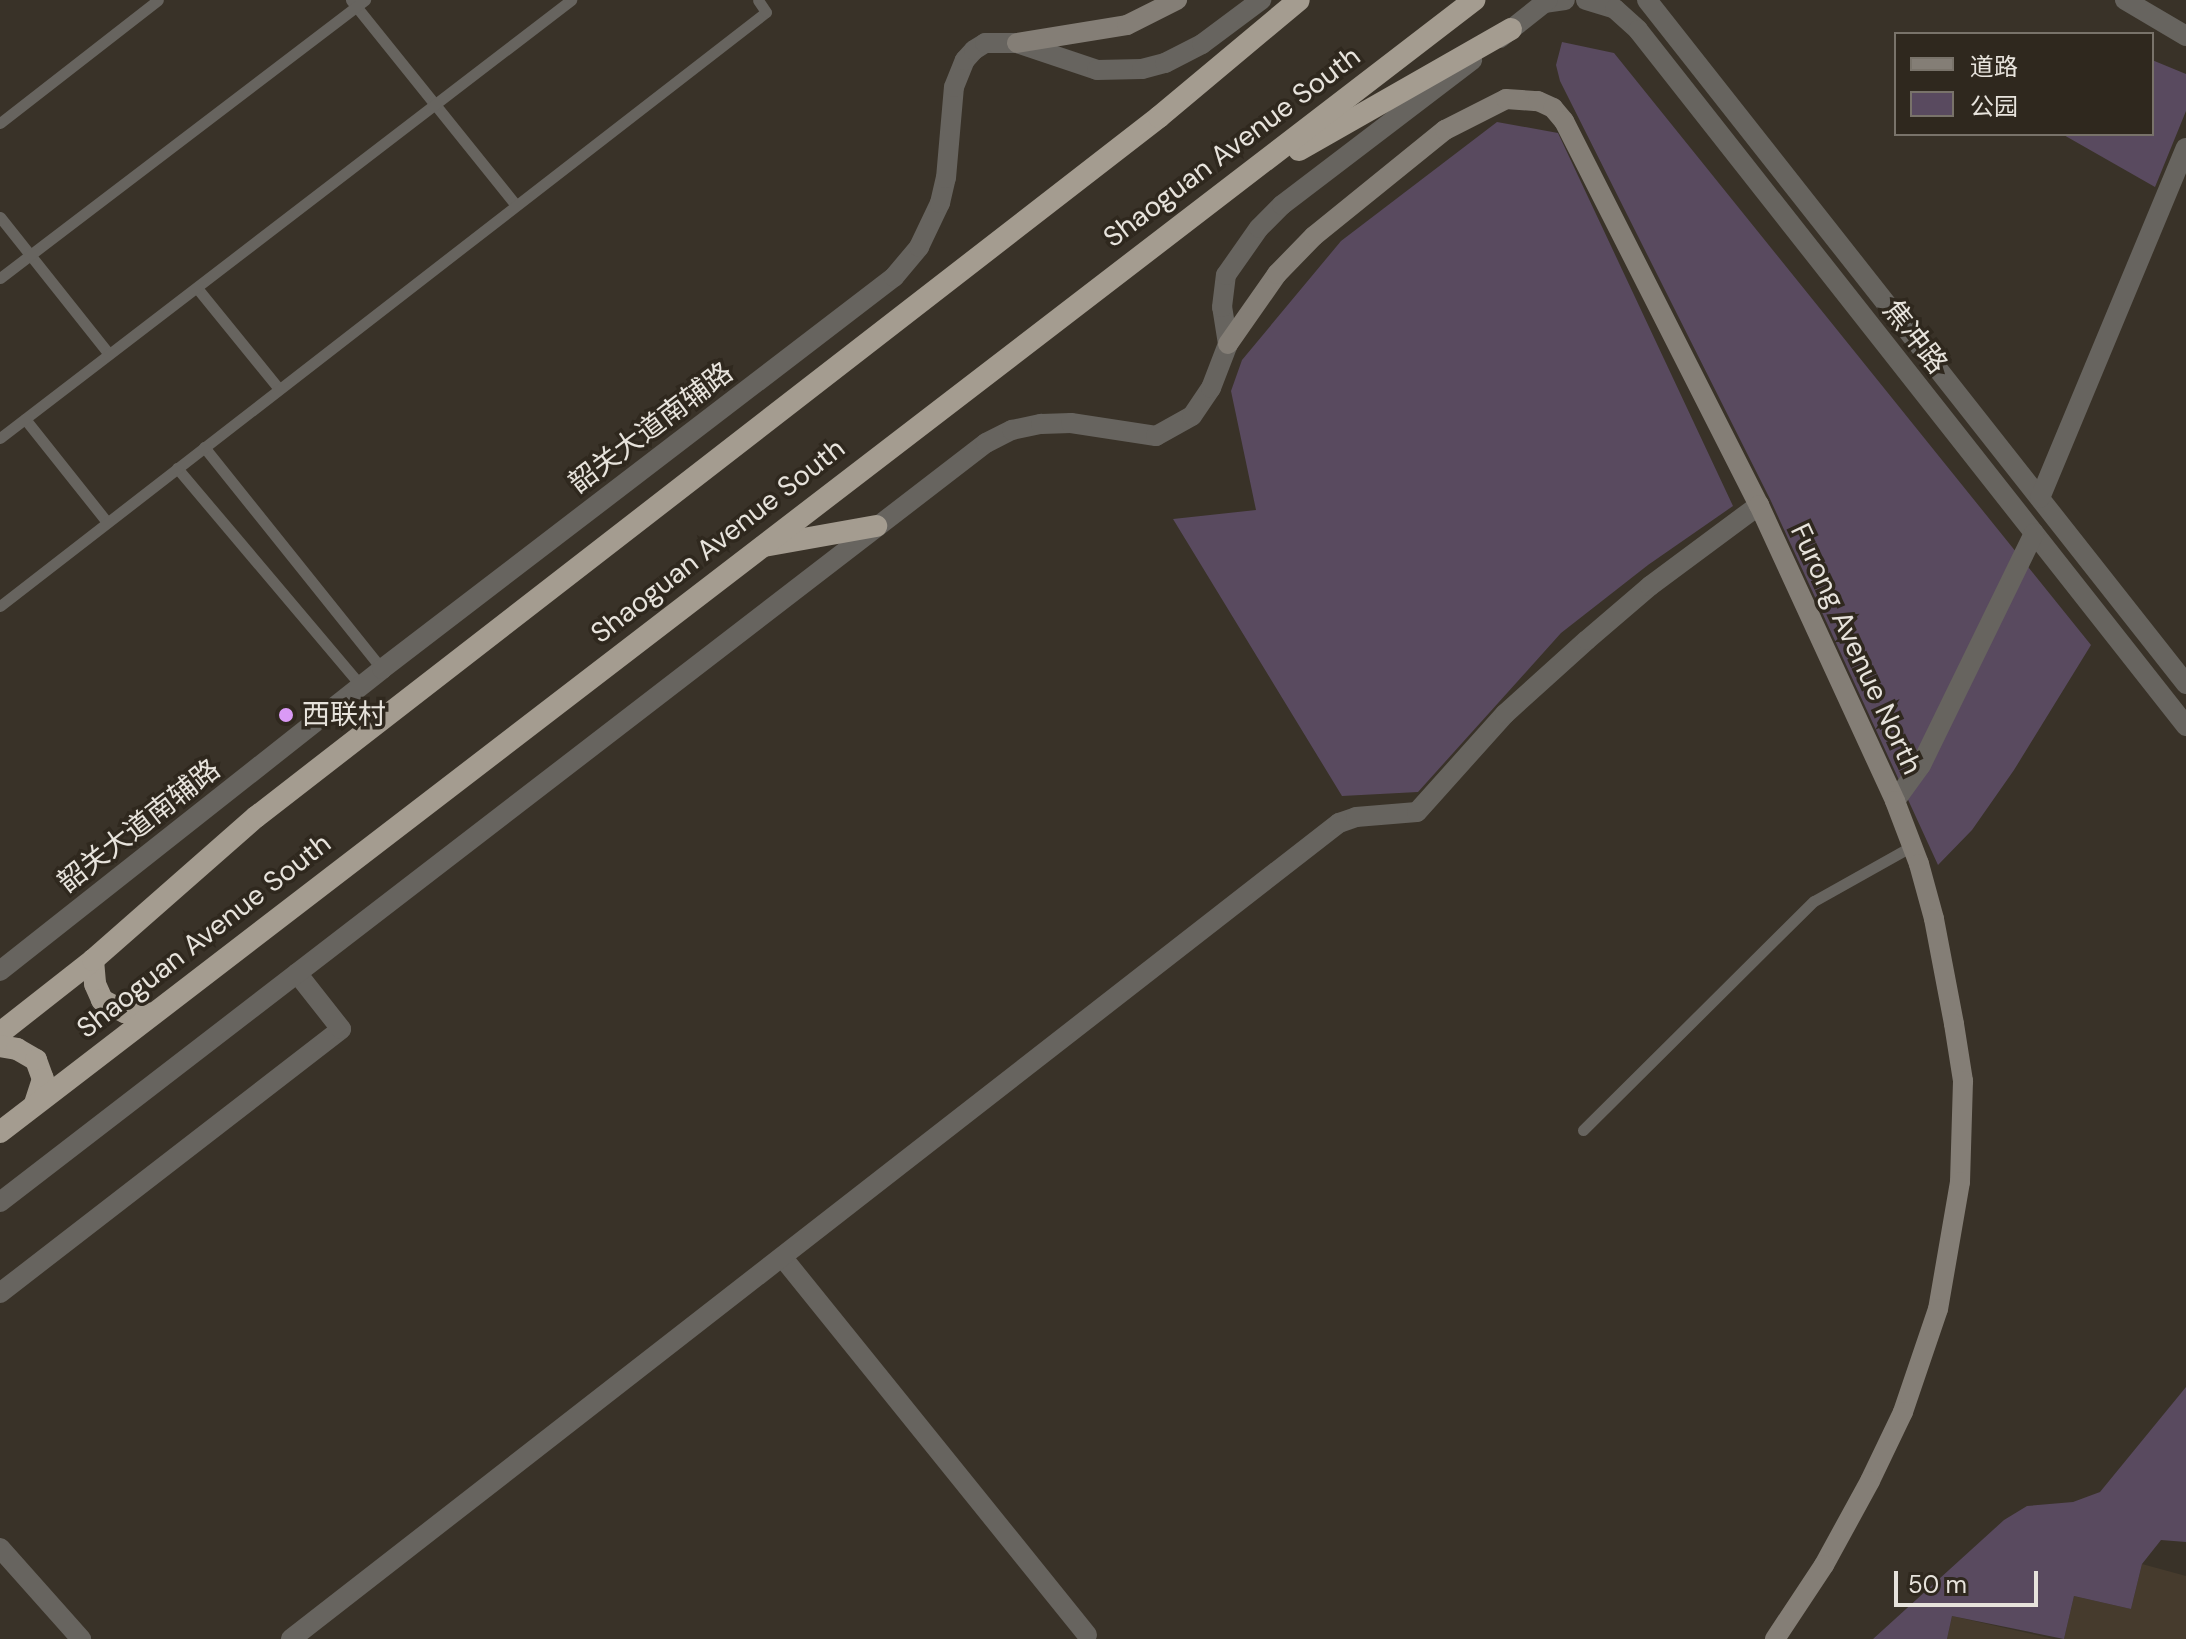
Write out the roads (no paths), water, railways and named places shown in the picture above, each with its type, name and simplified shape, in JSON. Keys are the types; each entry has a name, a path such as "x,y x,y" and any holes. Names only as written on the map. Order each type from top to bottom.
{"highway":[{"name":"Shaoguan Avenue South","path":"0,1033 93,960 256,817 1159,117 1299,0"},
{"name":"Shaoguan Avenue South","path":"0,1132 1474,0"},
{"path":"1228,190 1511,29"},
{"path":"759,547 876,526"},
{"path":"93,960 95,984 102,1000 125,1012 151,1014"},
{"path":"0,1046 17,1049 36,1060 43,1079 35,1104"}],"main road":[{"path":"1017,43 1127,25 1177,0"},
{"name":"Furong Avenue North","path":"1228,344 1277,274 1314,236 1445,130 1506,99 1538,101 1553,108 1564,121 1759,505 1895,801 1934,919 1963,1081 1960,1182 1938,1309 1903,1412 1824,1565 1775,1639"}],"street":[{"name":"韶关大道南辅路","path":"0,971 382,669 894,277 919,247 940,203 959,70 965,60 985,43 1017,43 1097,70 1142,69 1165,63 1192,50 1261,0"},
{"path":"0,1202 986,443 1012,430 1041,424 1071,423 1156,436 1192,416 1211,388 1228,344 1222,307 1226,275 1259,228 1282,205 1546,2 1565,0"},
{"name":"焦冲路","path":"1586,0 1615,9 1638,30 2186,726"},
{"name":"焦冲路","path":"1647,0 2186,684"},
{"path":"2125,0 2186,36"},
{"path":"2040,498 2186,148"},
{"path":"291,1639 1339,823 1356,817 1417,812 1505,714 1587,640 1650,586 1759,505"},
{"path":"1895,801 1921,765 2034,533"},
{"path":"0,1293 341,1029 297,973"},
{"path":"783,1258 1087,1635"},
{"path":"0,1548 81,1639"}],"lane":[{"path":"0,123 158,0"},
{"path":"0,438 571,0"},
{"path":"0,606 766,12 758,0"},
{"path":"0,278 358,2 435,105 516,205"},
{"path":"0,217 109,354"},
{"path":"197,288 279,389"},
{"path":"25,419 107,522"},
{"path":"204,447 382,669"},
{"path":"177,468 362,687"},
{"path":"1583,1130 1814,901 1912,846"}],"place":[{"name":"西联村","path":"286,715"}]}
